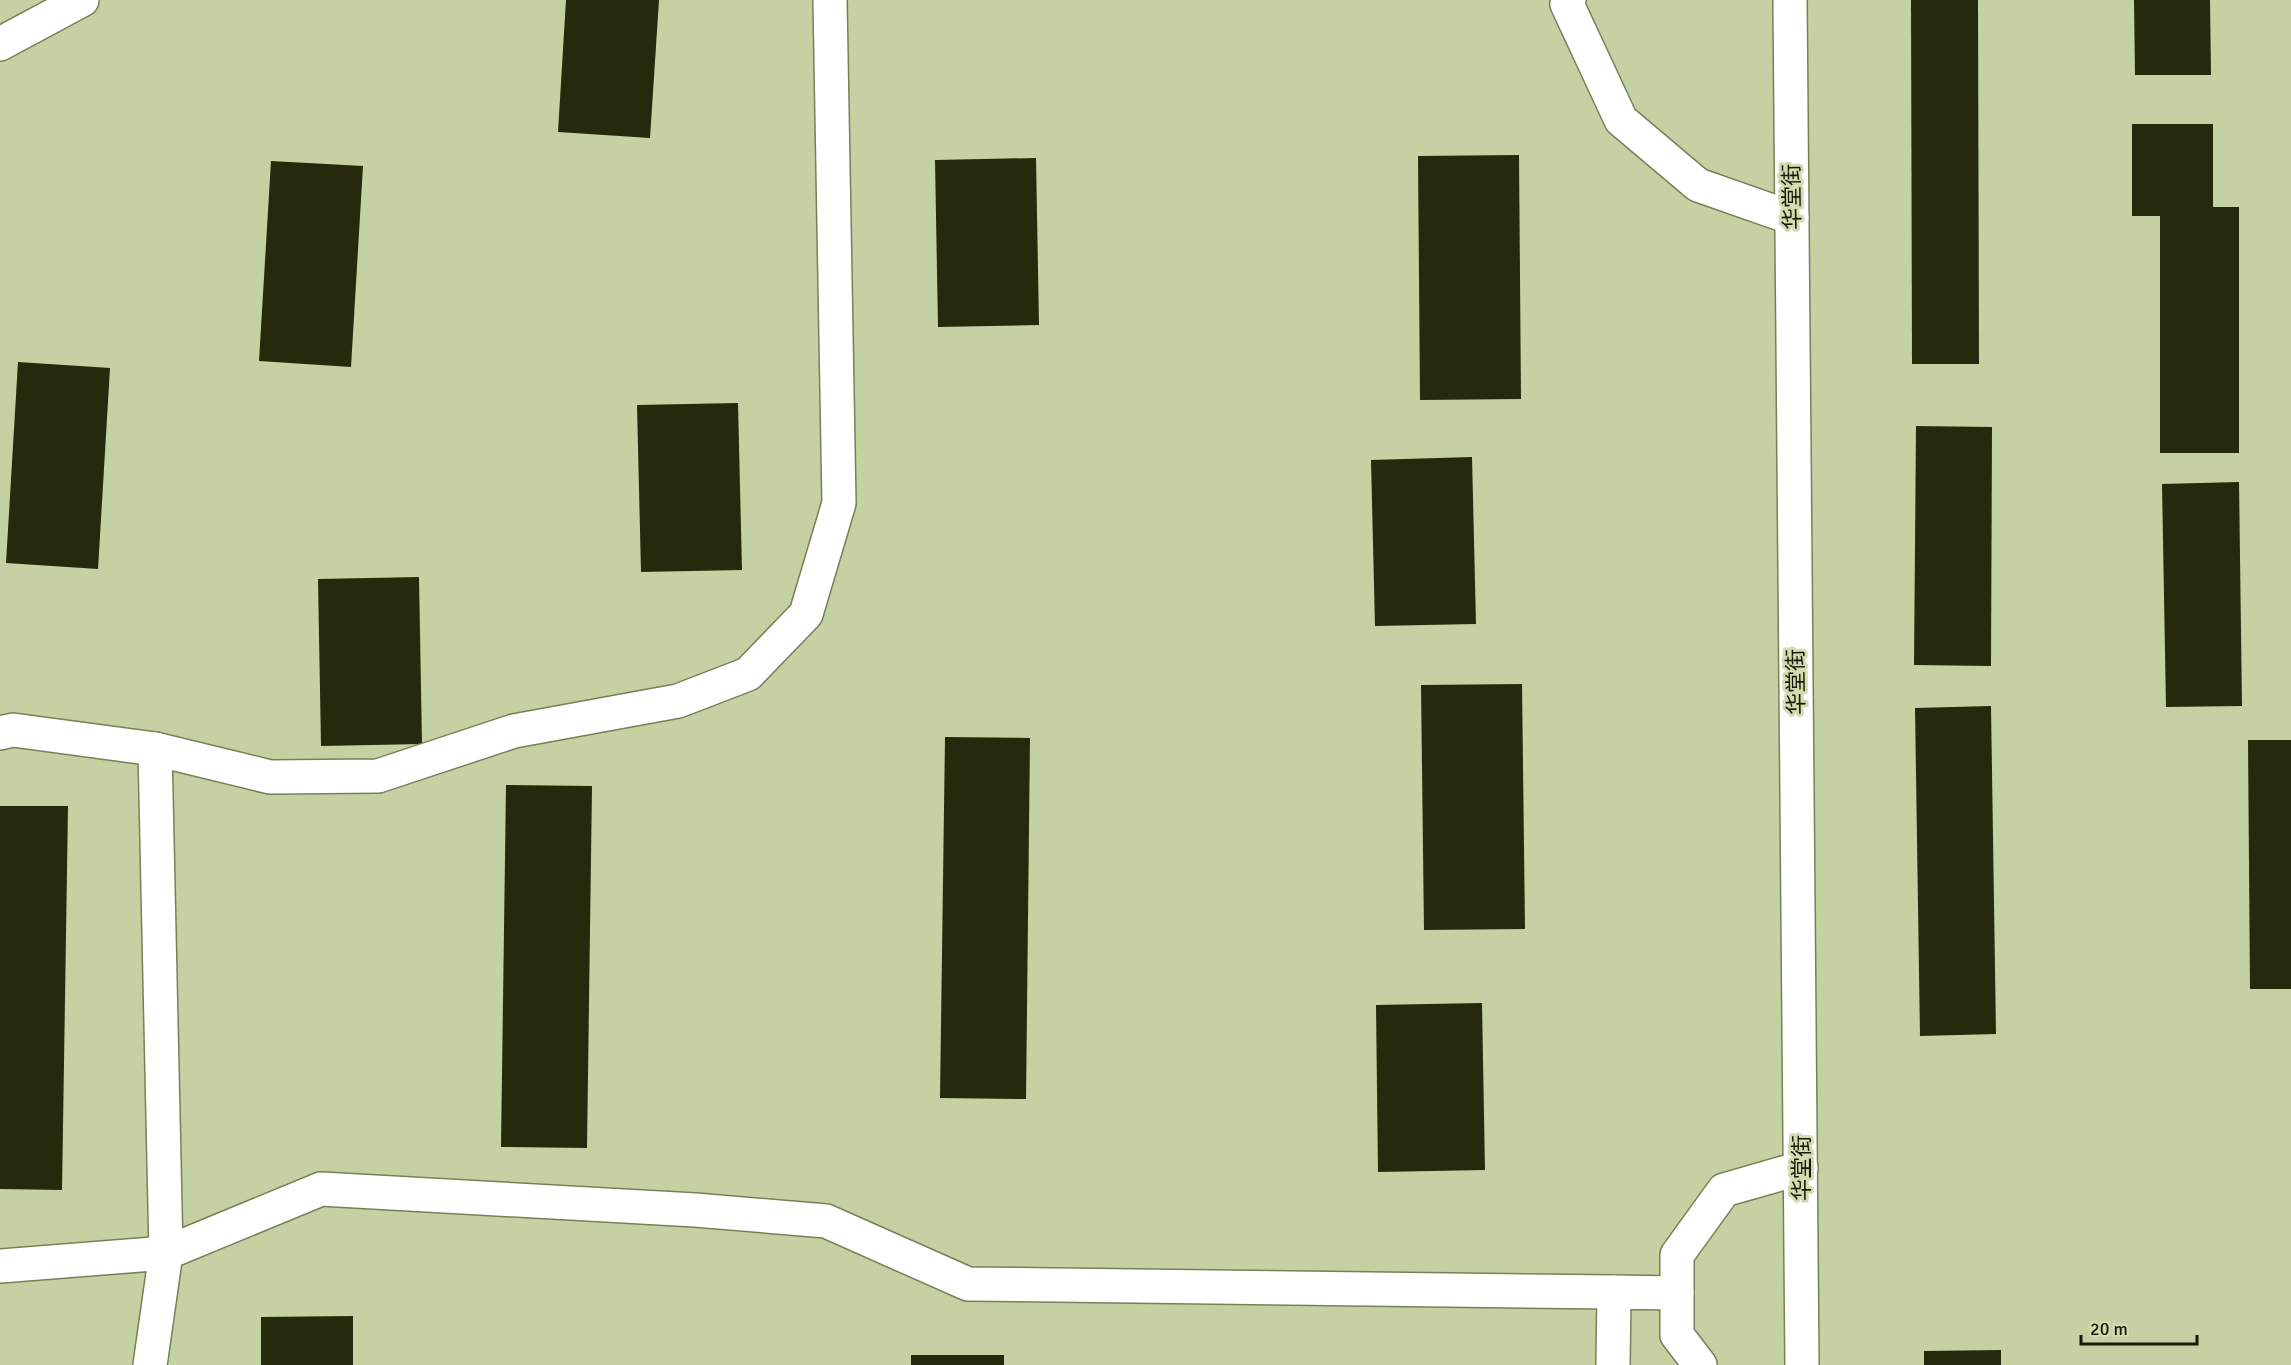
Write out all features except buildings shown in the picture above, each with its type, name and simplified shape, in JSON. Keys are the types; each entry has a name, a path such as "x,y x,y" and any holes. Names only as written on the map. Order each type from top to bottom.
{"street":[{"path":"0,45 82,0"},
{"path":"0,733 13,730 155,749 270,777 378,776 514,731 678,701 748,674 806,614 839,503 830,0"},
{"path":"1569,0 1567,4 1621,120 1698,185 1792,218"},
{"name":"华堂街","path":"1790,0 1802,1365"},
{"path":"150,1365 166,1253 155,749"},
{"path":"1700,1365 1677,1335 1677,1255 1724,1190 1801,1168"},
{"path":"0,1266 166,1253 321,1189 695,1210 826,1221 968,1284 1677,1293"},
{"path":"1613,1365 1614,1292"}]}
